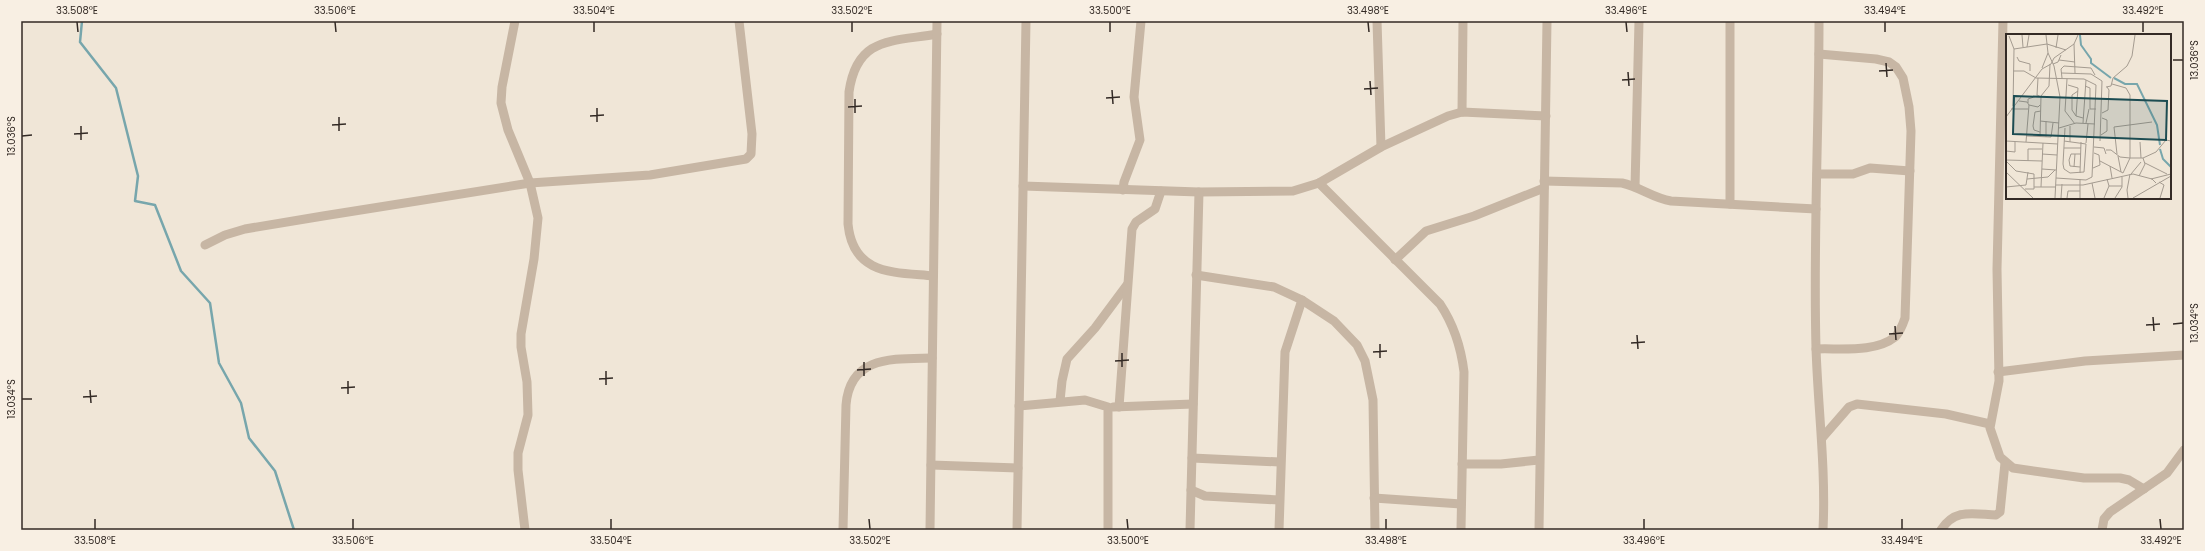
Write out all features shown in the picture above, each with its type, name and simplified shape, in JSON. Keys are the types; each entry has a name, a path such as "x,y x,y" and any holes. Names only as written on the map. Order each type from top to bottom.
{"street":[{"path":"515,21 502,87 502,103 508,130 530,183 536,206 537,232 528,295 521,328 521,347 527,382 528,415 518,453 518,470 525,530"},
{"path":"206,245 225,235 245,229 530,183 650,175 746,159 751,154 752,134 739,21"},
{"path":"930,530 937,21"},
{"path":"1017,530 1026,21"},
{"path":"1123,190 1124,182 1140,140 1134,97 1141,21"},
{"path":"1377,21 1381,147"},
{"path":"1462,112 1463,21"},
{"path":"1539,530 1547,21"},
{"path":"1635,187 1639,21"},
{"path":"1730,21 1730,204"},
{"path":"1818,21 1819,54 1816,209 1816,349 1824,483 1823,530"},
{"path":"2003,21 1997,269 1998,388 1990,424 1998,452 2005,463 2013,468 2032,472 2084,478 2120,478 2129,480 2144,489"},
{"path":"933,276 877,269 867,263 854,248 848,224 849,92 853,73 868,49 883,43 937,34"},
{"path":"1816,349 1878,345 1896,336 1902,327 1905,318 1910,171 1909,107 1903,78 1896,67 1888,62 1876,59 1819,54"},
{"path":"1023,186 1199,192 1293,191 1319,183 1381,147 1448,116 1462,112 1546,116"},
{"path":"1817,174 1853,174 1870,168 1910,171"},
{"path":"1319,183 1440,304 1453,326 1458,339 1464,372 1461,530"},
{"path":"1395,260 1426,231 1474,216 1544,184 1622,183 1635,187 1663,200 1816,209"},
{"path":"1119,407 1127,285 1133,225 1155,210 1161,191"},
{"path":"1190,530 1199,192"},
{"path":"1196,275 1268,286 1302,300 1334,321 1357,345 1365,362 1373,400 1375,530"},
{"path":"1060,401 1062,381 1067,359 1095,328 1127,285"},
{"path":"1279,530 1280,462 1285,352 1302,300"},
{"path":"1998,372 2085,361 2184,355"},
{"path":"843,530 846,405 849,386 855,377 868,366 882,360 932,358"},
{"path":"1019,406 1060,401 1084,400 1119,407 1193,404"},
{"path":"1822,438 1849,407 1857,404 1946,414 1990,424"},
{"path":"1108,406 1108,530"},
{"path":"2102,530 2104,518 2110,512 2167,473 2184,450"},
{"path":"1192,458 1280,462"},
{"path":"1462,464 1502,464 1539,460"},
{"path":"1941,530 1947,521 1955,515 1996,515 2000,512 2005,463"},
{"path":"931,465 1018,468"},
{"path":"1192,490 1205,496 1279,500"},
{"path":"1374,498 1461,504"}],"waterway":[{"path":"82,21 80,42 116,88 138,176 135,201 155,205 181,271 210,303 219,363 241,403 249,438 275,471 294,530"}]}
